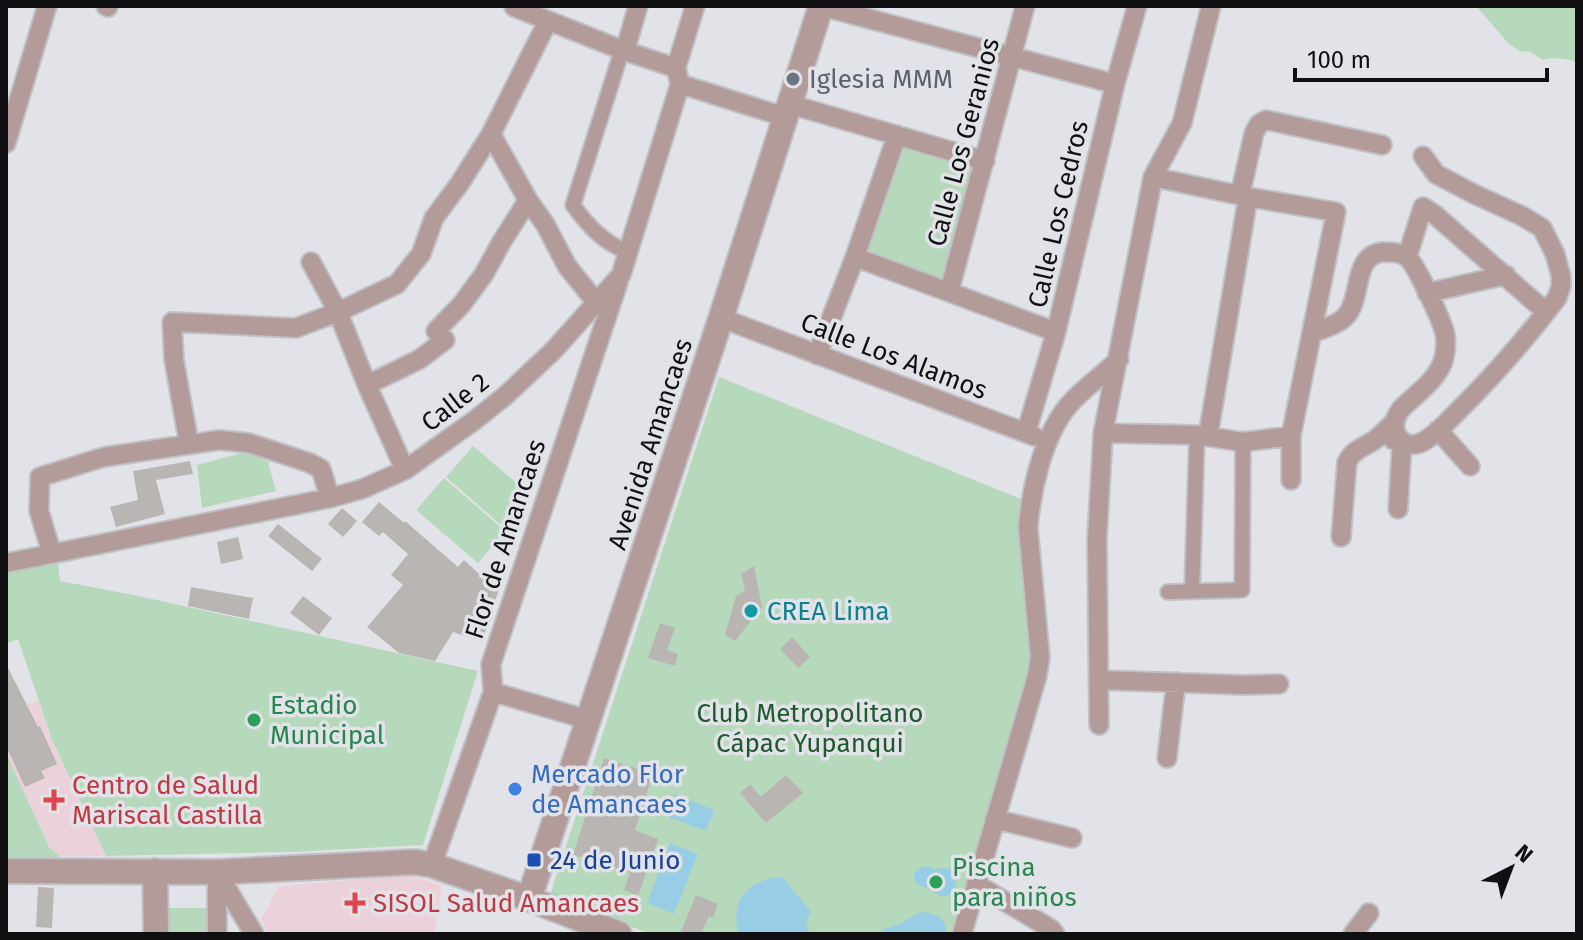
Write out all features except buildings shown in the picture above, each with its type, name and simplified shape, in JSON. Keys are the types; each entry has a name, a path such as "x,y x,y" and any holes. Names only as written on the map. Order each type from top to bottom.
{"street":[{"path":"6,143 47,6"},
{"path":"628,252 614,247 588,225 573,205 638,6"},
{"name":"Calle 2","path":"6,563 330,498 378,483 439,448 505,396 553,351 621,275 695,6"},
{"path":"821,6 1115,84"},
{"name":"Avenida Amancaes","path":"529,899 821,6"},
{"name":"Calle Los Geranios","path":"949,292 1025,6"},
{"name":"Calle Los Cedros","path":"1026,433 1056,332 1115,84 1137,6"},
{"path":"1099,725 1097,539 1103,433 1153,177 1182,123 1211,6"},
{"path":"514,7 623,50 678,76 787,110 897,135 985,161"},
{"path":"189,444 174,360 172,322 296,328 397,284 421,254 434,218 491,134 548,21"},
{"path":"1192,591 1202,436 1254,133 1259,124 1266,120 1382,145"},
{"path":"491,134 567,266 596,302"},
{"path":"817,355 897,135"},
{"path":"1376,440 1417,444 1438,430 1499,368 1560,291 1561,276 1555,254 1542,228 1436,174 1423,156"},
{"path":"1153,177 1336,212 1291,436 1291,480"},
{"path":"367,385 420,359 441,336 484,274 528,200"},
{"path":"1407,257 1423,207 1546,312"},
{"path":"1312,333 1346,317 1366,261 1375,254 1397,253 1407,257 1441,321 1445,336 1444,361 1439,370 1401,409 1394,422 1376,440 1355,451 1347,462 1341,537"},
{"path":"855,257 1056,332"},
{"path":"311,262 338,312 405,470"},
{"name":"Flor de Amancaes","path":"432,865 493,692 491,664 621,275"},
{"path":"1427,293 1506,275"},
{"name":"Calle Los Alamos","path":"721,318 1048,441"},
{"path":"962,934 1037,676 1040,657 1028,528 1033,494 1056,423 1069,405 1119,359"},
{"path":"1069,405 1090,400 1099,402 1107,410"},
{"path":"1394,422 1395,431 1402,441 1398,509"},
{"path":"1438,430 1470,466"},
{"path":"1103,433 1202,436 1243,442 1291,436"},
{"path":"52,554 39,511 40,477 104,457 219,440 249,443 321,469 330,498"},
{"path":"1168,592 1242,590 1243,442"},
{"path":"1100,680 1279,684"},
{"path":"1167,758 1176,682"},
{"path":"493,692 589,720"},
{"path":"995,819 1072,838"},
{"path":"6,871 217,872 415,862 529,899 584,927 619,934"},
{"path":"155,871 156,934"},
{"path":"217,872 217,934"},
{"path":"217,872 254,934"},
{"path":"976,884 1055,934"},
{"path":"1353,934 1369,913"}],"shaded area":[{"name":"Centro de Salud Mariscal Castilla","path":"38,700 52,741 106,856 60,856 49,847 6,753 6,715"},
{"name":"SISOL Salud Amancaes","path":"411,875 442,886 434,934 269,934 261,920 279,886"}],"green space":[{"path":"1476,6 1577,6 1577,63 1560,58 1543,60 1530,52 1520,51 1509,44"},
{"path":"904,144 975,166 944,280 866,251"},
{"name":"Club Metropolitano Cápac Yupanqui","path":"719,377 1021,499 1020,531 1032,659 956,934 650,934 550,895"},
{"path":"473,446 527,492 500,524 446,477"},
{"path":"249,451 268,462 276,491 202,508 197,465"},
{"path":"444,478 505,531 478,563 416,510"},
{"name":"Estadio Municipal","path":"58,563 60,581 478,671 423,845 293,852 106,856 52,740 18,639 6,644 6,571"},
{"path":"6,753 49,847 60,856 50,860 6,860"},
{"path":"168,908 207,908 207,934 168,934"}],"water":[{"path":"674,794 714,810 706,831 666,816"},
{"path":"670,843 698,854 674,914 647,903"},
{"name":"Piscina para niños","path":"928,866 934,870 946,868 953,871 956,885 952,892 946,896 938,895 929,887 918,885 914,878 917,870"},
{"path":"776,877 783,878 811,912 806,923 810,934 739,934 737,913 742,896 756,884"},
{"path":"922,912 941,918 946,929 944,934 883,934 882,930"}],"place":[{"name":"Iglesia MMM","path":"793,79"},
{"name":"CREA Lima","path":"751,611"},
{"name":"Estadio Municipal","path":"254,720"},
{"name":"Mercado Flor de Amancaes","path":"515,789"},
{"name":"Centro de Salud Mariscal Castilla","path":"54,800"},
{"name":"24 de Junio","path":"534,860"},
{"name":"Piscina para niños","path":"936,882"},
{"name":"SISOL Salud Amancaes","path":"355,903"}]}
